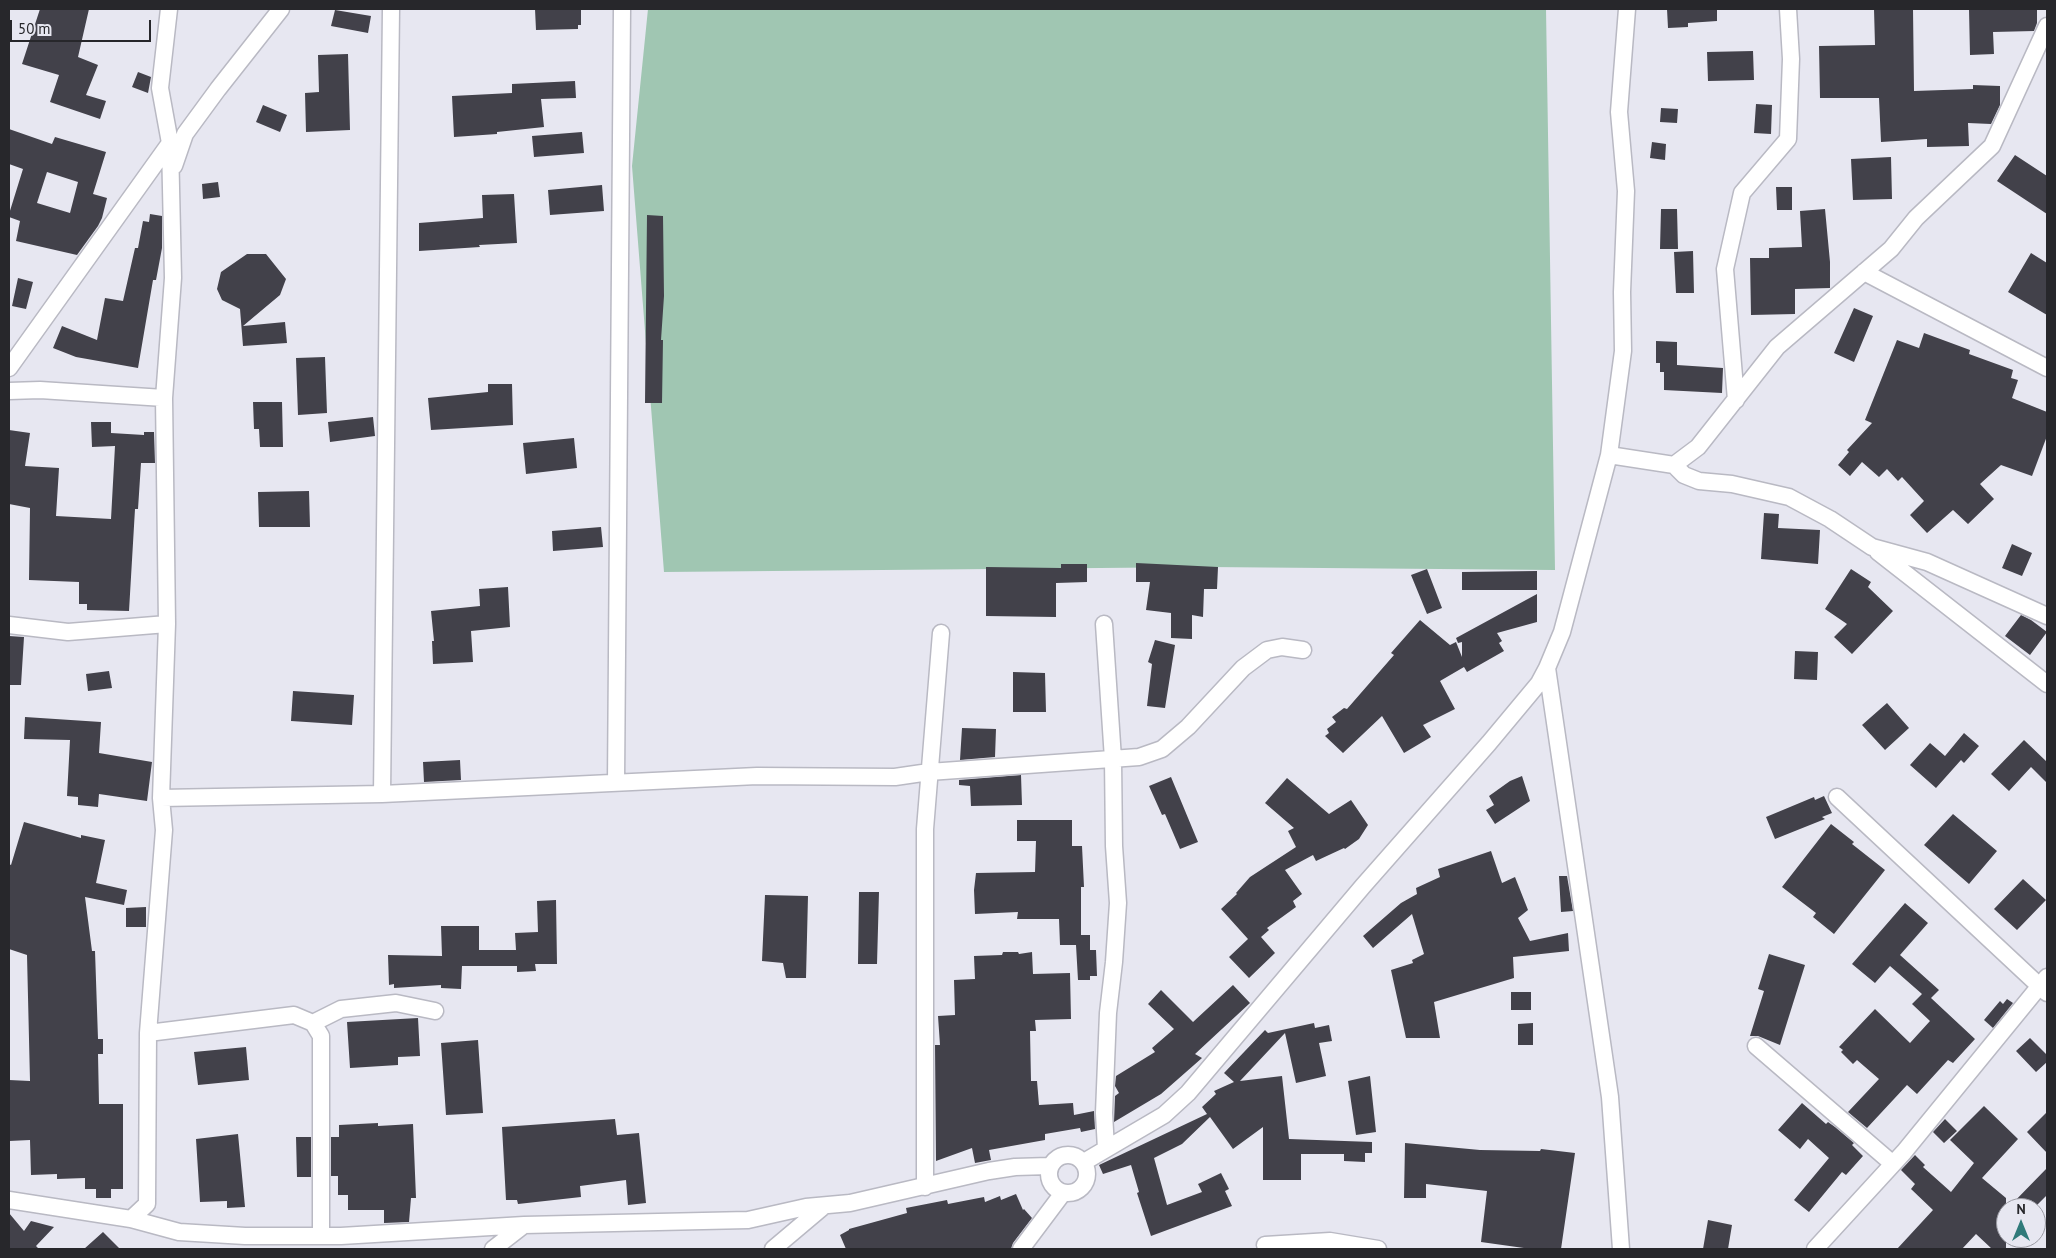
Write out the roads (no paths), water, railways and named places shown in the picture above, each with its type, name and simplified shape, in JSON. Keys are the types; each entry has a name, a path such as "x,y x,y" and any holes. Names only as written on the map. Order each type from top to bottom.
{"street":[{"path":"131,1219 147,1204 148,1032 164,830 162,798 167,624 164,398 173,278 170,143 160,88 169,9"},
{"path":"172,173 185,134 281,9"},
{"path":"382,794 391,9"},
{"path":"616,782 622,9"},
{"path":"1084,1162 1164,1115 1188,1093 1363,886 1489,743 1539,683 1547,668 1562,632 1609,455 1623,351 1622,292 1626,191 1619,112 1627,9"},
{"path":"1736,400 1725,269 1742,193 1788,139 1792,59 1788,9"},
{"path":"1674,465 1698,447 1777,347 1891,249 1916,218 1992,146 2047,26"},
{"path":"9,368 170,143"},
{"path":"1864,272 2047,368"},
{"path":"9,391 40,390 164,398"},
{"path":"1609,455 1674,465 1684,475 1699,482 1732,484 1789,497 1830,519 1872,547 2047,684"},
{"path":"1872,547 1927,562 2047,616"},
{"path":"9,625 68,632 167,624"},
{"path":"1104,624 1113,759 1114,846 1118,903 1108,1022 1104,1113 1106,1149"},
{"path":"924,1187 924,829 941,633"},
{"path":"162,798 382,794 757,776 895,777 929,772 1139,756 1162,749 1188,727 1243,668 1267,650 1282,647 1303,650"},
{"path":"1547,668 1610,1097 1622,1249"},
{"path":"1815,1249 1893,1164 2045,986 1837,797"},
{"path":"313,1023 341,1010 396,1003 435,1011"},
{"path":"148,1032 294,1015 313,1023 322,1036 320,1235"},
{"path":"1756,1046 1893,1164"},
{"path":"1066,1154 1073,1155 1084,1162 1088,1175 1082,1188 1070,1193 1063,1192 1052,1185 1049,1179 1049,1166 1054,1160 1066,1154"},
{"path":"9,1200 131,1219 179,1232 245,1236 341,1236 524,1225 748,1220 806,1208 850,1202 1006,1168 1049,1166"},
{"path":"1021,1249 1063,1192"},
{"path":"773,1249 824,1206"},
{"path":"493,1249 524,1225"},
{"path":"1265,1245 1330,1241 1378,1249"}]}
